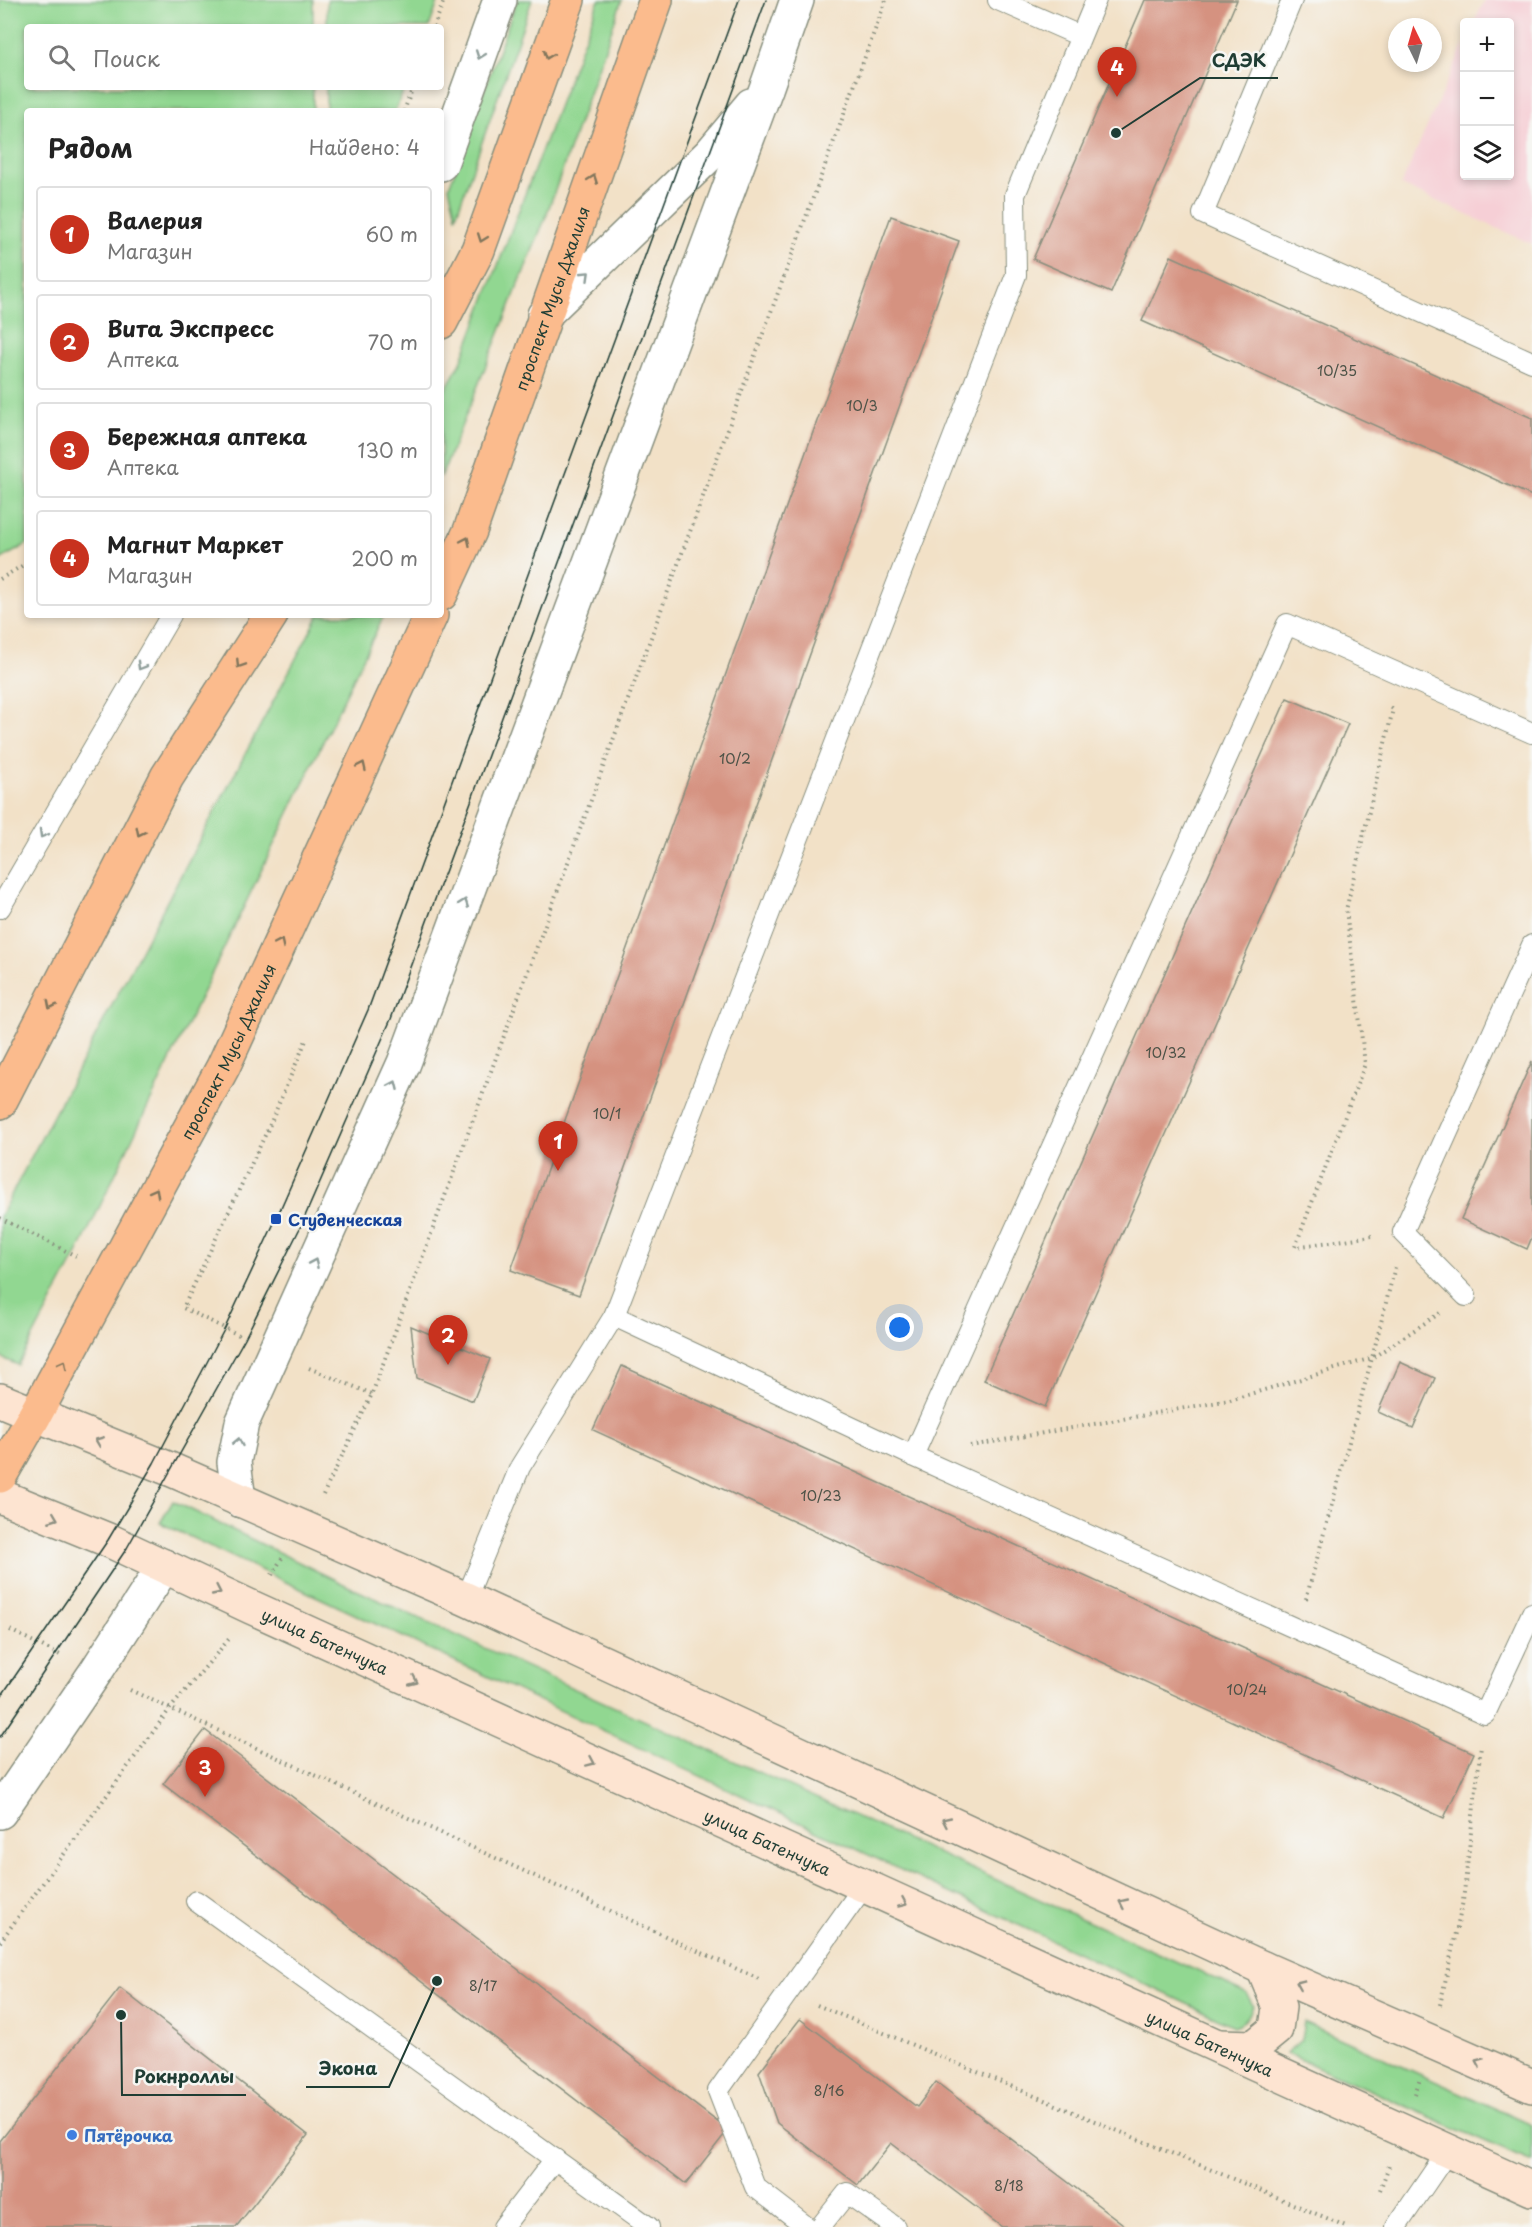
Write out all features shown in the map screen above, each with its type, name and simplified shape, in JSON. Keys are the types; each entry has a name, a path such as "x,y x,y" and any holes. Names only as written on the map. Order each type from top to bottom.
{"main road":[{"path":"444,316 478,250 568,0"},
{"name":"проспект Мусы Джалиля","path":"444,587 470,531 656,0"},
{"path":"0,1102 167,777 269,618"},
{"name":"проспект Мусы Джалиля","path":"0,1476 223,1066 430,618"},
{"path":"0,1400 172,1470 466,1599 1263,1968 1532,2086"},
{"name":"улица Батенчука","path":"0,1496 108,1540 1532,2189"},
{"path":"1217,2046 1254,2047 1276,2029 1278,2007 1263,1968"}],"street":[{"path":"444,156 500,0"},
{"path":"238,1500 234,1462 242,1423 404,1063 767,86 796,0"},
{"path":"544,315 710,154 767,86"},
{"path":"0,1812 95,1673 164,1566"}],"lane":[{"path":"998,0 1080,36"},
{"path":"466,1599 520,1467 614,1316 1017,275 1015,195 1096,0"},
{"path":"1292,0 1203,214 1532,362"},
{"path":"0,908 169,618"},
{"path":"914,1456 1287,624 1532,733"},
{"path":"1466,1296 1403,1232 1532,945"},
{"path":"614,1316 914,1456 1485,1714 1532,1613"},
{"path":"807,2227 755,2187 718,2091 864,1886"},
{"path":"196,1901 649,2227"},
{"path":"1396,2227 1448,2151"},
{"path":"502,2227 555,2159"},
{"path":"819,2227 847,2193 895,2227"}],"path":[{"path":"435,24 444,0"},
{"path":"322,1497 372,1394 886,0"},
{"path":"405,108 412,90"},
{"path":"0,579 24,564"},
{"path":"1298,1629 1372,1358 1403,1232 1295,1247 1365,1064 1346,910 1393,708 1382,703"},
{"path":"245,1338 183,1308 268,1129 307,1038"},
{"path":"0,1218 76,1256"},
{"path":"914,1456 1230,1400 1372,1358 1466,1296"},
{"path":"300,1364 372,1394"},
{"path":"272,1575 284,1555"},
{"path":"10,1630 69,1659"},
{"path":"0,1942 169,1710 231,1637"},
{"path":"122,1686 169,1710 788,1992 1348,2227"},
{"path":"1378,2195 1403,2131 1432,2041 1463,1901 1485,1714"}],"shaded area":[{"path":"1485,0 1532,0 1532,244 1401,185 1460,53 1460,180 1514,180 1514,18 1476,18"}],"green space":[{"path":"0,0 313,0 313,24 24,24 24,90 313,90 313,108 24,108 24,546 0,560"},
{"path":"327,0 439,0 430,24 327,24"},
{"path":"517,0 532,0 456,216 449,187"},
{"path":"599,0 622,0 545,219 444,470 444,392 461,362"},
{"path":"326,90 404,90 396,108 326,108"},
{"path":"317,618 383,618 76,1256 18,1365 0,1357 0,1216"},
{"path":"173,1501 352,1588 1246,1993 1253,2005 1250,2013 1244,2021 1234,2026 160,1523"},
{"path":"1304,2022 1532,2125 1532,2162 1286,2053 1301,2040"}],"building":[{"path":"1145,0 1237,0 1111,293 1033,259"},
{"path":"891,216 959,241 579,1295 511,1270"},
{"path":"1171,256 1532,418 1532,496 1142,321"},
{"path":"1287,698 1348,724 1045,1407 984,1380"},
{"path":"1532,1061 1532,1237 1527,1249 1461,1219"},
{"path":"411,1326 490,1359 473,1401 417,1378"},
{"path":"1400,1362 1435,1378 1413,1428 1378,1412"},
{"path":"622,1366 1474,1753 1444,1818 593,1430"},
{"path":"205,1730 728,2130 686,2184 163,1784"},
{"path":"120,1988 308,2135 236,2227 0,2227 0,2141"},
{"path":"800,2019 917,2107 936,2082 1127,2227 1002,2227 891,2143 858,2185 777,2123 759,2072"}],"tram line":[{"path":"0,1698 108,1540 154,1463 225,1328 276,1219 368,1010 739,0"},
{"path":"0,1737 127,1548 245,1338 299,1230 391,1019 766,0"}],"place":[{"name":"Магнит Маркет","path":"1117,97"},
{"name":"СДЭК","path":"1116,133"},
{"name":"Валерия","path":"558,1171"},
{"name":"Студенческая","path":"276,1219"},
{"name":"Вита Экспресс","path":"448,1365"},
{"name":"Бережная аптека","path":"205,1797"},
{"name":"Экона","path":"437,1981"},
{"name":"Рокнроллы","path":"121,2015"},
{"name":"Пятёрочка","path":"72,2135"}]}
